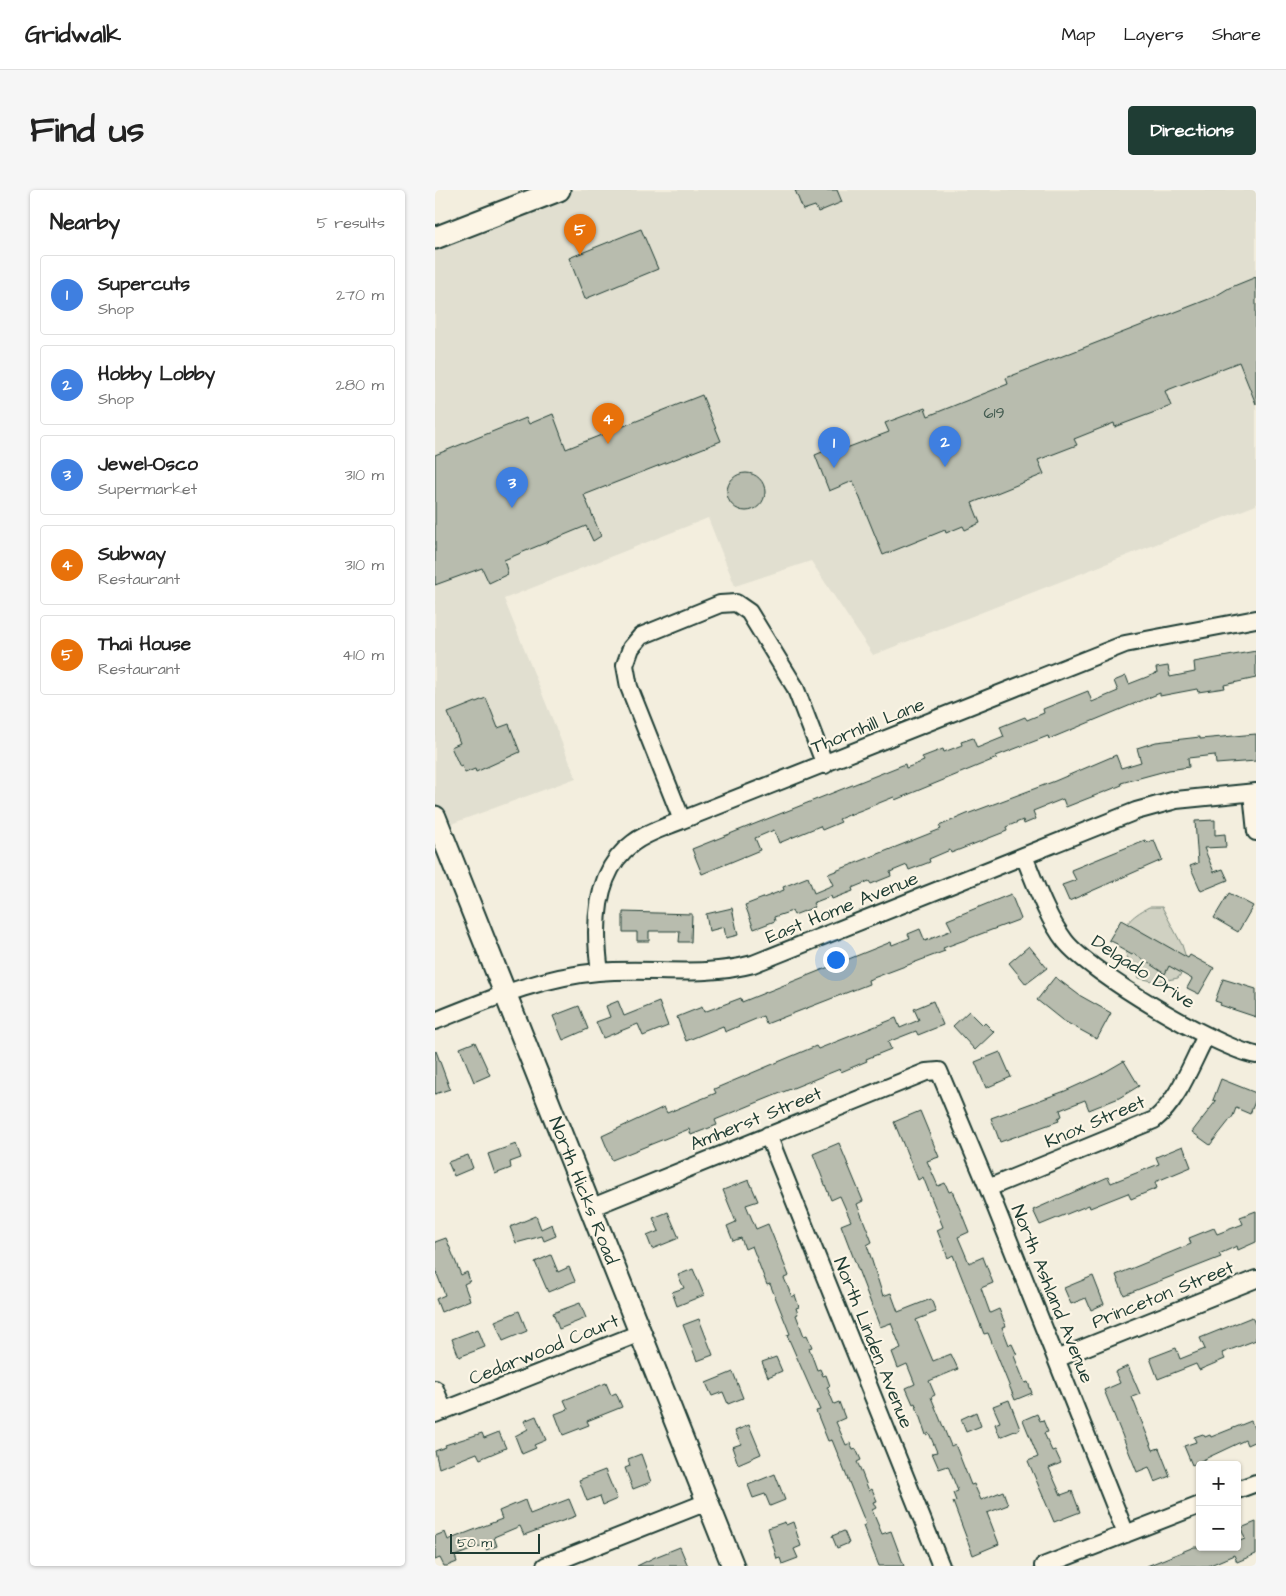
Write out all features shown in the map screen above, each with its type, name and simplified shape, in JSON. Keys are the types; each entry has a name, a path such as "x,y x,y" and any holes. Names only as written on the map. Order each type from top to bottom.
{"main road":[{"path":"435,238 559,190"},
{"name":"North Hicks Road","path":"435,817 733,1566"}],"street":[{"path":"682,820 629,687 625,665 631,648 641,636 720,604 736,603 749,612 795,687 825,765"},
{"name":"Thornhill Lane","path":"600,972 597,950 600,899 603,886 612,865 620,854 635,841 682,820 825,765 1125,644 1256,619"},
{"path":"1254,792 1256,832"},
{"name":"East Home Avenue","path":"435,1021 505,993 558,976 600,972 711,972 753,964 1136,811 1176,800 1254,792"},
{"name":"Delgado Drive","path":"1024,856 1049,916 1072,949 1088,963 1206,1036 1256,1055"},
{"name":"Knox Street","path":"988,1188 1154,1120 1163,1114 1178,1090 1206,1036"},
{"name":"Amherst Street","path":"590,1208 926,1072 939,1070"},
{"name":"North Ashland Avenue","path":"939,1070 1126,1534"},
{"name":"North Linden Avenue","path":"768,1135 941,1566"},
{"name":"Princeton Street","path":"1056,1359 1256,1279"},
{"name":"Cedarwood Court","path":"439,1412 640,1333"},
{"path":"435,1389 439,1412"},
{"path":"1241,1489 1256,1483"},
{"path":"545,1566 707,1502"},
{"path":"1043,1566 1197,1506"}],"shaded area":[{"path":"559,190 1256,190 1256,505 873,655 811,561 735,586 708,518 504,599 576,778 440,828 435,817 435,238"},
{"path":"1149,907 1162,907 1182,945 1188,964 1178,978 1157,982 1139,978 1127,956 1124,947 1124,930 1137,914"}],"building":[{"path":"795,190 837,190 842,202 818,212 815,206 803,210"},
{"path":"641,229 658,269 585,299 569,258"},
{"path":"1256,277 1256,404 1239,362 1165,391 1171,406 1115,427 1114,423 1074,439 1077,445 1038,460 1044,474 972,503 980,523 965,530 963,526 946,533 945,530 883,555 853,481 829,491 815,455 839,445 841,450 889,432 885,423 925,408 928,416 1008,384 1006,378 1214,297 1229,288"},
{"path":"702,395 721,441 584,495 601,536 593,541 586,526 504,560 508,574 489,583 482,568 435,585 435,455 526,418 529,424 553,414 566,449"},
{"path":"746,473 759,479 765,492 759,505 746,511 733,505 727,492 733,479"},
{"path":"1256,651 1256,678 1224,685 1225,688 1198,692 1197,689 1160,696 1160,693 1049,739 1048,736 996,756 997,758 895,800 894,797 839,819 841,822 822,830 820,826 779,843 774,830 755,838 760,850 702,874 692,849 905,764 906,768 924,761 922,757 943,749 944,752 962,745 961,742 973,738 977,748 1004,737 1000,727 1025,717 1027,720 1044,713 1043,709 1088,691 1092,702 1118,691 1114,681 1126,676 1129,684 1157,673 1156,668 1168,666 1170,677 1195,672 1194,662"},
{"path":"486,698 498,728 509,724 520,752 476,772 475,769 465,773 462,766 460,767 451,747 460,743 448,713"},
{"path":"1256,734 1256,761 1216,764 1215,755 1188,758 1189,767 1169,770 1121,783 1122,785 1066,807 1063,799 1033,811 1036,819 1024,824 1023,820 1006,827 1007,831 951,853 950,850 929,859 930,862 909,870 907,865 890,872 891,876 871,884 869,881 852,888 853,891 832,899 831,896 813,903 815,907 794,915 792,911 774,917 775,921 754,929 745,905 784,890 783,887 808,877 814,893 833,885 828,874 941,829 939,826 967,814 1055,781 1116,755 1121,768 1141,762 1137,748 1156,742"},
{"path":"1215,820 1215,835 1225,834 1226,847 1204,848 1214,872 1223,869 1228,880 1201,891 1190,866 1198,863 1195,821"},
{"path":"1145,840 1146,843 1154,840 1162,860 1069,901 1062,885 1076,880 1071,870"},
{"path":"1229,893 1253,906 1238,932 1214,918"},
{"path":"1011,894 1021,919 943,948 945,951 868,980 869,984 766,1024 763,1016 725,1032 723,1026 686,1041 677,1017 702,1007 704,1012 741,998 742,1002 891,942 892,945 910,938 908,934 920,929 925,941 952,930 947,920"},
{"path":"732,908 738,935 726,938 724,927 709,931 706,914"},
{"path":"623,912 692,914 691,942 679,942 680,931 649,931 649,941 637,941 637,932 623,932"},
{"path":"1121,920 1188,958 1190,955 1214,968 1199,994 1187,988 1192,979 1169,966 1165,974 1109,940"},
{"path":"1029,946 1047,968 1026,984 1009,963"},
{"path":"1055,977 1079,995 1111,1013 1097,1039 1062,1020 1037,1000"},
{"path":"1223,979 1256,989 1256,1017 1220,1005 1221,1003 1215,1001"},
{"path":"618,1001 624,1016 659,1002 668,1026 643,1036 638,1024 603,1038 596,1022 610,1017 606,1006"},
{"path":"933,1001 943,1025 918,1035 916,1031 888,1042 891,1049 866,1059 867,1061 841,1072 840,1069 715,1120 717,1125 691,1135 689,1129 612,1160 602,1136 664,1107 667,1113 716,1093 714,1089 816,1046 818,1049 896,1018 900,1028 919,1020 914,1009"},
{"path":"579,1006 588,1029 563,1040 553,1016"},
{"path":"969,1011 983,1025 985,1023 994,1032 975,1050 953,1026"},
{"path":"475,1042 490,1075 474,1082 460,1048"},
{"path":"435,1052 450,1089 435,1094"},
{"path":"1000,1052 1011,1077 986,1088 975,1062"},
{"path":"1124,1061 1139,1086 1119,1098 1089,1110 1085,1100 1060,1110 1062,1116 1058,1118 1059,1121 1000,1142 991,1118 1065,1091 1098,1076"},
{"path":"1221,1079 1256,1093 1256,1099 1250,1114 1236,1108 1233,1116 1210,1145 1192,1132 1216,1101 1213,1100"},
{"path":"920,1111 939,1157 927,1161 938,1186 945,1183 949,1192 952,1191 959,1207 969,1232 958,1237 969,1263 983,1257 993,1283 981,1288 990,1313 999,1309 1006,1326 1002,1327 1009,1345 1012,1344 1017,1355 1014,1356 1022,1376 1025,1383 1028,1382 1032,1393 1015,1400 988,1333 984,1334 953,1255 948,1258 937,1230 943,1227 923,1177 918,1180 894,1122"},
{"path":"839,1143 863,1201 857,1204 872,1242 867,1245 883,1296 891,1293 898,1312 931,1299 936,1312 916,1320 933,1361 951,1354 958,1369 929,1381 935,1395 931,1397 951,1446 955,1444 971,1485 974,1484 981,1500 1003,1491 1008,1505 987,1513 999,1544 973,1555 953,1502 956,1501 953,1493 958,1491 948,1466 939,1469 932,1453 937,1452 929,1433 926,1435 915,1403 913,1404 906,1388 915,1384 907,1364 898,1368 892,1352 901,1348 891,1323 880,1327 841,1225 851,1221 840,1196 831,1200 813,1154"},
{"path":"516,1144 521,1158 510,1162 511,1168 495,1174 488,1154"},
{"path":"1183,1146 1191,1167 1155,1182 1157,1188 1131,1199 1128,1193 1090,1208 1089,1205 1040,1225 1033,1210 1108,1177 1111,1183 1159,1164 1156,1157"},
{"path":"468,1155 473,1168 454,1176 448,1162"},
{"path":"749,1180 758,1201 746,1205 756,1229 768,1224 789,1276 784,1278 792,1297 795,1295 799,1307 796,1308 798,1314 796,1315 804,1336 807,1335 812,1347 809,1348 817,1370 820,1369 823,1376 826,1375 830,1386 827,1387 834,1404 839,1402 845,1418 836,1422 846,1445 850,1443 853,1450 856,1449 861,1460 857,1462 869,1491 872,1489 877,1501 873,1502 876,1508 872,1510 882,1534 891,1531 904,1566 879,1566 863,1526 866,1524 832,1440 828,1441 816,1411 820,1410 787,1335 790,1334 770,1284 767,1285 752,1246 745,1249 741,1238 733,1241 727,1226 736,1222 723,1190"},
{"path":"1256,1211 1256,1242 1238,1250 1237,1246 1219,1254 1221,1257 1124,1295 1116,1275 1191,1244 1189,1238 1214,1228 1217,1234 1243,1224 1240,1217"},
{"path":"668,1212 679,1238 652,1249 647,1236 659,1231 653,1218"},
{"path":"536,1216 541,1229 552,1224 556,1236 544,1241 542,1236 516,1243 510,1227"},
{"path":"446,1238 461,1275 467,1272 470,1281 464,1284 470,1300 441,1312 436,1299 445,1295 435,1269 435,1242"},
{"path":"551,1255 558,1272 569,1267 575,1281 548,1292 535,1262"},
{"path":"693,1269 704,1295 677,1306 672,1292 684,1288 678,1275"},
{"path":"1093,1276 1104,1304 1091,1310 1086,1298 1071,1304 1064,1288"},
{"path":"580,1303 586,1318 559,1329 553,1313"},
{"path":"519,1311 527,1331 503,1341 495,1321"},
{"path":"1252,1317 1256,1326 1256,1340 1222,1353 1225,1359 1199,1370 1196,1364 1158,1379 1150,1358 1176,1348 1180,1359 1205,1349 1200,1338"},
{"path":"699,1319 713,1355 697,1361 683,1325"},
{"path":"478,1329 485,1347 459,1357 452,1339"},
{"path":"776,1357 782,1371 768,1377 762,1362"},
{"path":"1128,1366 1140,1394 1132,1397 1153,1450 1159,1448 1170,1476 1155,1482 1149,1467 1137,1472 1104,1390 1120,1383 1115,1372"},
{"path":"733,1372 743,1398 728,1404 723,1392 712,1396 706,1383"},
{"path":"606,1383 611,1395 616,1393 622,1407 587,1421 589,1425 563,1435 555,1414 568,1409 564,1400"},
{"path":"1009,1400 1020,1429 1000,1437 995,1424 1000,1422 993,1406"},
{"path":"976,1412 981,1426 966,1432 961,1419"},
{"path":"1037,1414 1040,1421 1043,1420 1048,1432 1044,1433 1052,1451 1055,1450 1061,1463 1049,1468 1061,1495 1072,1491 1080,1512 1054,1522 1028,1461 1038,1457 1023,1420"},
{"path":"536,1416 546,1440 534,1445 536,1448 522,1454 515,1436 528,1429 524,1421"},
{"path":"1251,1421 1256,1433 1256,1441 1247,1445 1245,1440 1200,1461 1196,1461 1192,1465 1184,1446 1196,1442 1194,1437 1203,1434 1205,1437 1210,1435 1211,1437"},
{"path":"749,1425 761,1454 738,1464 732,1447 741,1444 735,1431"},
{"path":"499,1432 506,1448 480,1459 477,1453 439,1468 435,1451 446,1447 445,1445 482,1433 484,1438"},
{"path":"641,1454 651,1482 633,1489 625,1468 630,1466 628,1459"},
{"path":"605,1470 617,1499 603,1505 600,1496 587,1501 579,1480"},
{"path":"775,1474 785,1500 770,1506 765,1494 753,1498 748,1485"},
{"path":"569,1499 576,1516 524,1535 520,1526 494,1537 497,1546 486,1550 484,1545 455,1556 457,1562 447,1566 444,1566 440,1558 435,1560 435,1536 445,1532 448,1540 502,1519 499,1511 525,1500 530,1514"},
{"path":"785,1522 786,1525 793,1522 801,1546 794,1549 798,1558 782,1564 780,1558 777,1559 768,1528"},
{"path":"1256,1522 1256,1554 1237,1562 1234,1555 1208,1566 1147,1566 1194,1547 1196,1547 1196,1551 1241,1551 1241,1540 1245,1539 1241,1528"},
{"path":"844,1531 849,1543 837,1548 832,1536"},
{"path":"680,1547 688,1566 637,1566 655,1557"}],"place":[{"name":"Thai House","path":"580,255"},
{"name":"Subway","path":"608,444"},
{"name":"Hobby Lobby","path":"945,467"},
{"name":"Supercuts","path":"834,468"},
{"name":"Jewel-Osco","path":"512,508"}]}
